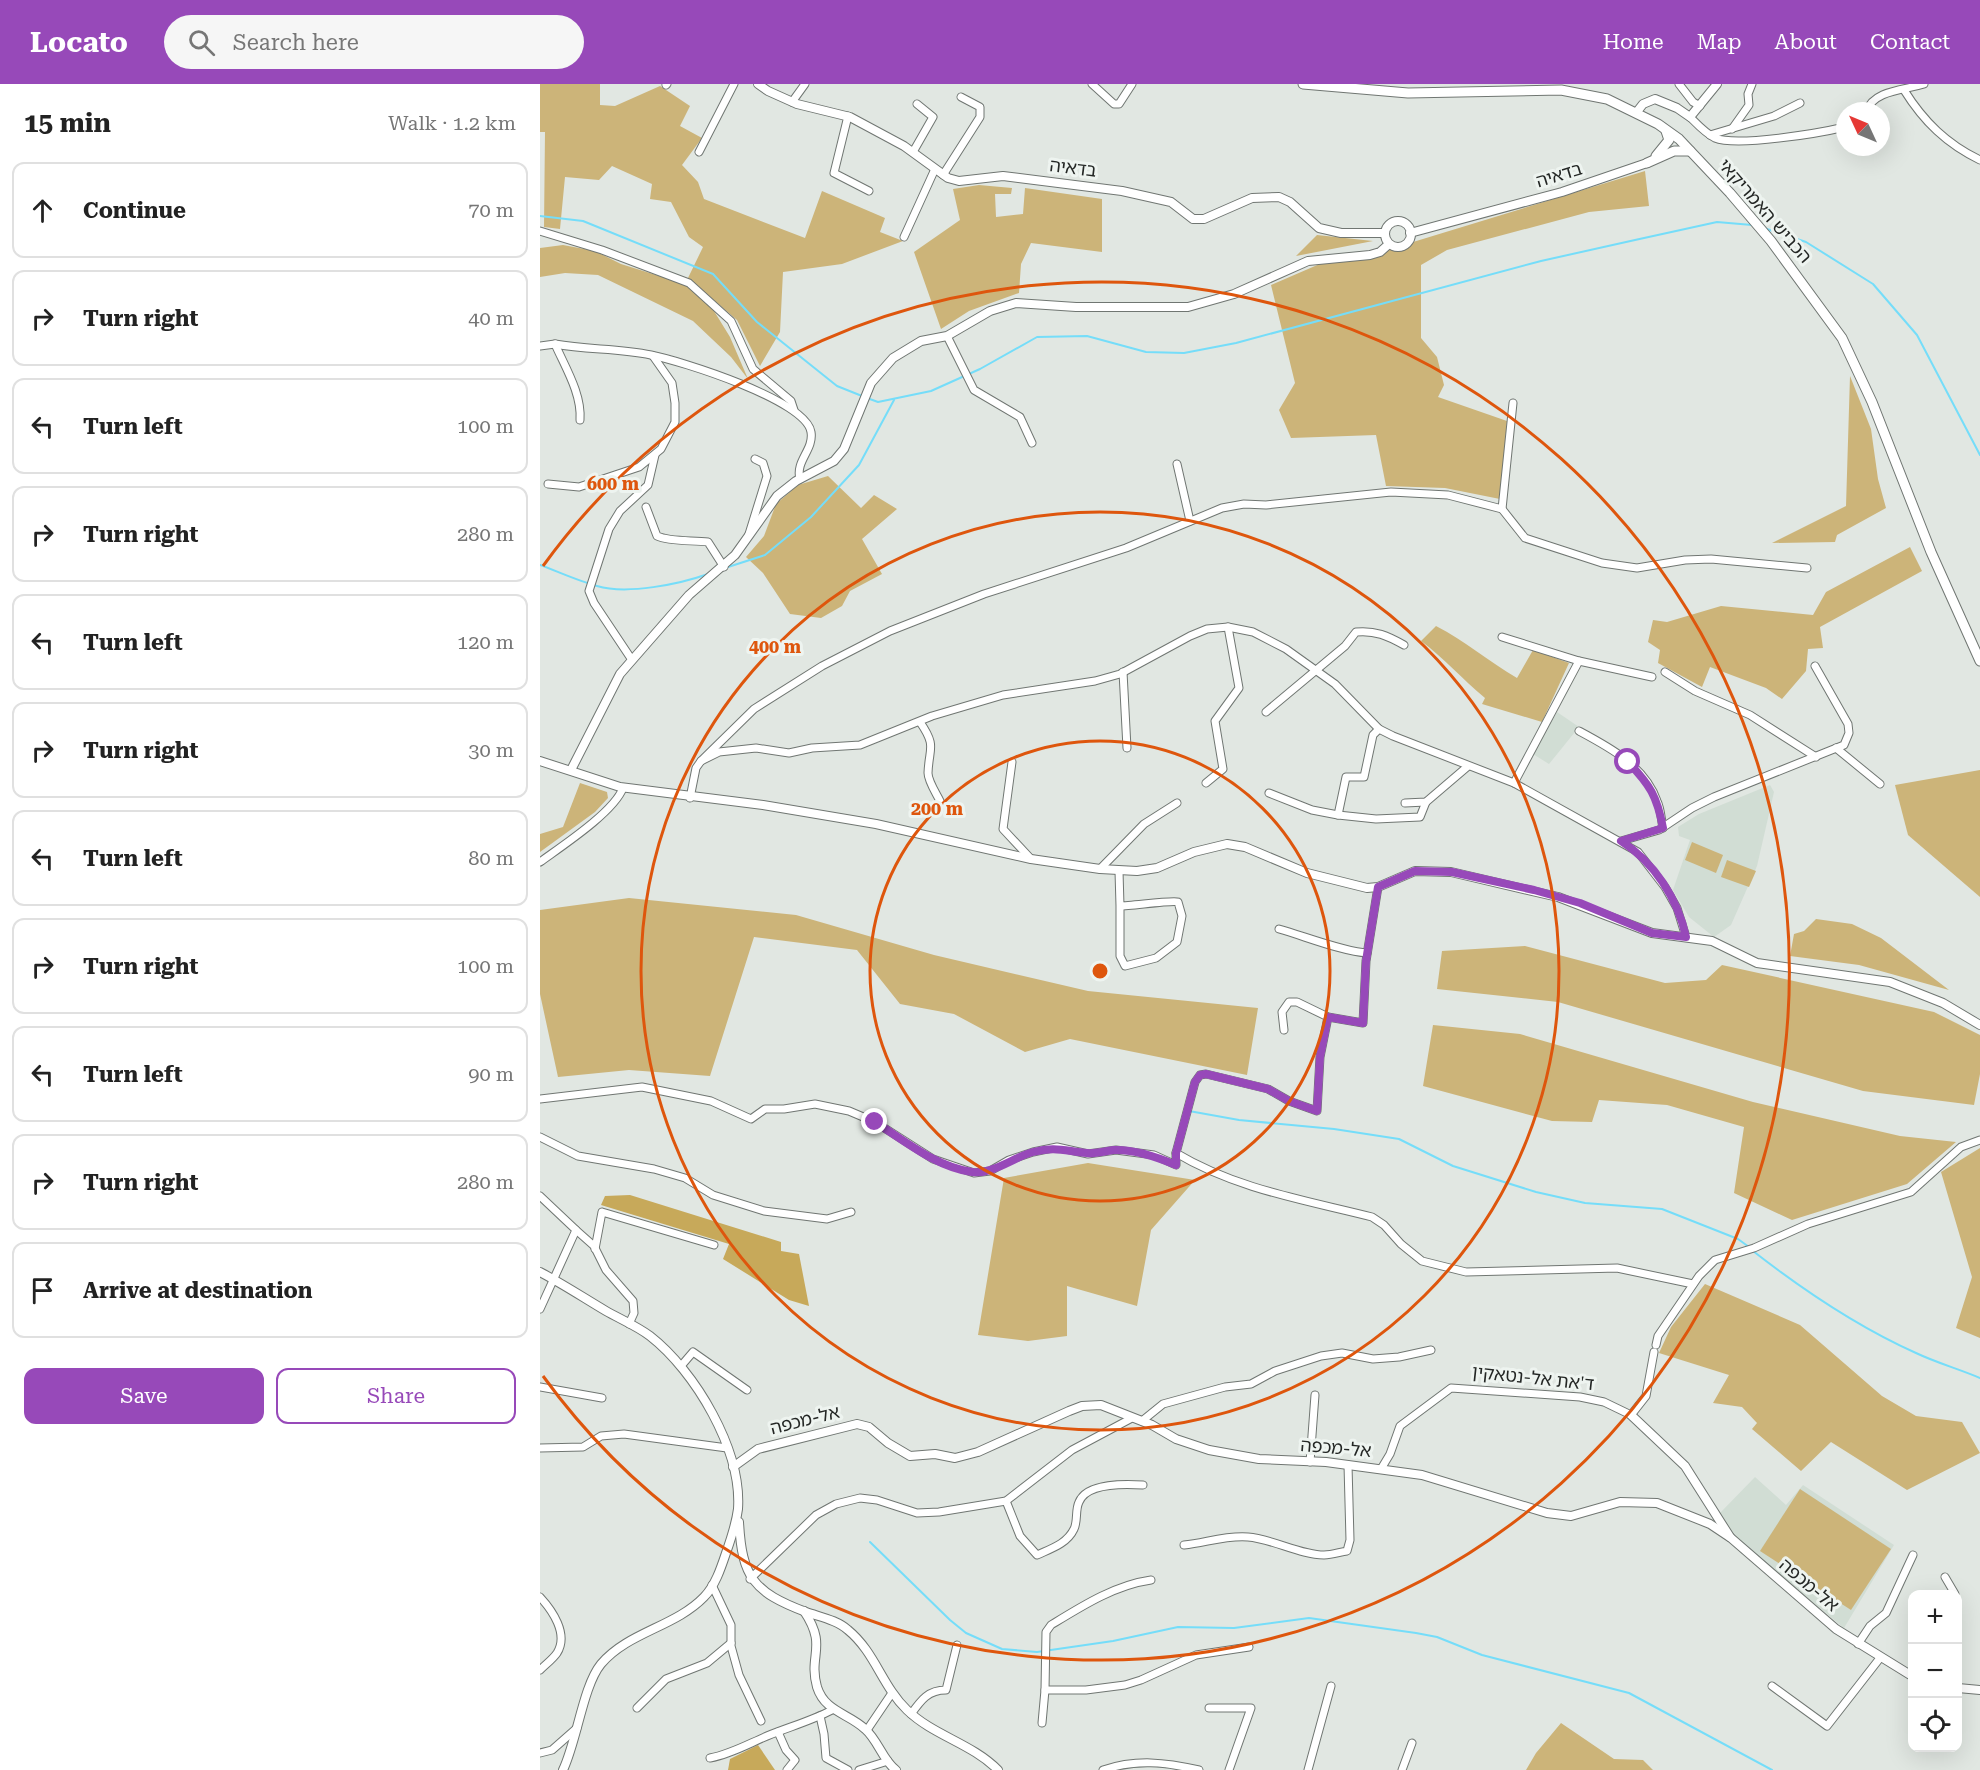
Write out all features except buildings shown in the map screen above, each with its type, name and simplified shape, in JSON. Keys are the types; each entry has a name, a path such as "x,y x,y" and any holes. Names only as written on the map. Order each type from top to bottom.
{"main road":[{"name":"הכביש האמריקאי","path":"1303,84 1362,91 1408,93 1561,90 1607,99 1665,129 1679,140 1730,193 1796,271 1842,338 1872,402 1931,552 1980,661"},
{"path":"1647,163 1668,144 1670,140 1665,129"},
{"path":"1671,153 1678,146 1679,140"},
{"path":"1647,163 1681,149 1691,152"}],"street":[{"path":"699,152 734,84"},
{"name":"בדאיה","path":"758,84 792,102 848,116 913,152 943,175 959,181 1003,176 1122,191 1171,202 1192,219 1213,217 1252,198 1279,197 1290,202 1319,228 1341,233 1385,233"},
{"path":"792,102 805,84"},
{"path":"1092,84 1114,104 1119,104 1132,84"},
{"path":"1679,84 1692,102 1700,106"},
{"path":"1690,117 1717,84"},
{"path":"1732,129 1749,105 1748,94 1752,84"},
{"path":"1873,102 1887,93 1924,84"},
{"path":"1904,90 1926,122 1947,141 1980,160"},
{"path":"943,175 980,117 980,107 961,97"},
{"path":"1636,113 1643,104 1654,99 1677,108 1718,139 1752,140 1836,129"},
{"path":"1710,135 1774,116 1800,103"},
{"path":"913,152 933,117 917,104"},
{"path":"848,116 834,173 869,191"},
{"name":"בדאיה","path":"1410,233 1562,192 1647,163"},
{"path":"904,237 935,169"},
{"path":"1400,222 1407,226 1410,233 1404,246 1397,247 1389,244 1385,233 1389,225 1400,222"},
{"path":"540,231 602,250 689,283 731,321 753,369 791,401 794,410"},
{"path":"571,770 600,709 620,674 689,595 724,567 777,496 800,479 828,465 844,449 871,383 893,358 921,341 947,336 990,311 1016,303 1076,307 1188,307 1234,294 1308,261 1370,255 1380,252 1389,244"},
{"path":"947,336 974,390 1020,417 1032,443"},
{"path":"540,346 555,344 653,355 708,371 794,410 808,424 812,432 810,444 799,467 800,479"},
{"path":"555,344 576,393 581,409 580,420"},
{"path":"548,484 579,487 639,466 661,449 675,422 675,403 672,383 653,355"},
{"path":"1502,509 1513,403"},
{"path":"632,660 594,603 589,591 609,529 620,512 648,485 655,455"},
{"path":"748,537 767,476 763,463 755,459"},
{"path":"1178,464 1190,521"},
{"path":"690,798 692,779 701,761 754,709 822,666 890,631 984,594 1126,548 1222,508 1245,504 1266,505 1391,492 1448,495 1502,509 1525,538 1581,558 1628,567 1710,559 1807,568"},
{"path":"646,507 657,536 666,540 708,542 724,567"},
{"path":"701,761 719,752 739,748 789,753 812,748 860,745 920,722 1003,695 1095,681 1123,672 1207,629 1228,627 1253,632 1271,639 1335,684 1379,729 1467,767 1514,783 1638,852 1665,887 1683,921 1686,937"},
{"path":"1206,783 1223,769 1215,721 1239,688 1228,627"},
{"path":"1266,712 1345,646 1356,632 1369,631 1388,636 1404,645"},
{"path":"1502,637 1579,661 1652,677"},
{"path":"1514,783 1579,661"},
{"path":"1621,841 1663,828 1692,808 1714,797 1816,757 1847,740 1848,724 1815,666"},
{"path":"1123,672 1127,748"},
{"path":"1665,672 1695,691 1750,715 1816,757"},
{"path":"920,722 931,745 928,775 940,801"},
{"path":"1338,815 1346,777 1364,777 1373,735 1379,729"},
{"path":"1579,731 1628,762 1648,783 1658,801 1663,828"},
{"path":"1836,748 1880,784"},
{"path":"540,761 623,788 690,798 763,805 876,824 1031,859 1101,869 1119,871 1157,868 1194,852 1227,844 1245,847 1306,873 1358,886 1378,887 1415,871 1452,872 1580,903 1652,933 1712,941 1757,963 1890,982 1943,1003 1980,1025"},
{"path":"1012,762 1002,828 1031,859"},
{"path":"1269,793 1312,810 1338,815 1376,819 1420,817 1425,802 1467,767"},
{"path":"540,862 596,818 620,795 623,788"},
{"path":"1101,869 1144,824 1177,802"},
{"path":"1405,802 1425,802"},
{"path":"1119,871 1120,956 1125,966 1156,958 1177,942 1182,916 1180,906 1175,900 1120,906"},
{"path":"1284,1030 1282,1012 1289,1002 1297,1002 1328,1017 1363,1023 1367,953 1378,887"},
{"path":"1279,929 1319,939 1352,952 1367,953"},
{"path":"540,1099 642,1087 711,1101 751,1119 765,1109 784,1109 815,1104 849,1111 875,1122 933,1159 974,1173 990,1170 1009,1160 1033,1152 1057,1147 1088,1154 1116,1150 1154,1155 1176,1165 1176,1153 1195,1082 1200,1075 1206,1074 1268,1089 1289,1101 1317,1111 1320,1057 1328,1017"},
{"path":"540,1137 579,1156 654,1169 685,1178 713,1195 764,1210 826,1219 851,1212"},
{"path":"1631,1415 1646,1396 1658,1336 1694,1284 1715,1260 1754,1248 1808,1224 1911,1192 1961,1148 1980,1140"},
{"path":"1176,1153 1215,1174 1255,1188 1371,1217 1384,1225 1401,1244 1422,1261 1466,1272 1523,1268 1617,1268 1694,1284"},
{"path":"540,1196 595,1249 606,1270 633,1301 634,1314 629,1324"},
{"path":"595,1249 602,1212 714,1245"},
{"path":"540,1309 576,1230"},
{"path":"540,1272 649,1335 692,1378 705,1400 733,1467 740,1547 744,1566 750,1579 770,1593 804,1611 845,1627 859,1639 873,1657 892,1693 911,1714 926,1726 974,1749 998,1770"},
{"path":"1142,1421 1163,1404 1225,1386 1251,1384 1275,1371 1321,1356 1342,1353 1372,1359 1399,1358 1431,1350"},
{"path":"681,1366 693,1352 747,1390"},
{"path":"540,1387 602,1398"},
{"name":"ד'את אל-נטאקין","path":"1381,1469 1390,1454 1400,1426 1451,1388 1580,1397 1604,1402 1631,1415 1685,1466 1731,1538"},
{"path":"1310,1462 1315,1395"},
{"name":"אל-מכפה","path":"733,1467 758,1449 857,1424 869,1427 894,1448 910,1456 935,1455 955,1458 978,1452 1082,1406 1101,1405 1142,1421 1176,1439 1209,1450 1259,1459 1381,1469 1460,1485 1548,1513 1571,1516 1620,1502 1657,1503 1710,1524 1731,1538 1775,1579 1858,1644 1908,1674"},
{"path":"750,1579 816,1515 836,1504 860,1498 877,1500 917,1513 939,1512 1006,1501 1072,1450 1132,1418"},
{"path":"540,1448 583,1447 601,1436 624,1434 727,1448"},
{"path":"1184,1545 1209,1542 1229,1536 1250,1537 1325,1555 1347,1551 1350,1540 1348,1465"},
{"path":"1006,1501 1020,1536 1036,1555 1067,1539 1074,1529 1079,1502 1083,1497 1112,1483 1143,1485"},
{"path":"563,1770 573,1750 577,1728 600,1665 620,1646 687,1610 704,1597 712,1585 733,1534 738,1508"},
{"path":"1858,1644 1870,1626 1886,1614 1912,1555"},
{"path":"1944,1577 1953,1590"},
{"path":"1042,1723 1046,1632 1052,1625 1104,1594 1135,1582 1151,1580"},
{"path":"712,1585 731,1625 731,1643 739,1675 761,1720"},
{"path":"540,1597 558,1621 560,1636 558,1652 540,1670"},
{"path":"804,1611 816,1629 818,1644 814,1665 817,1686 823,1701 832,1710 867,1730 896,1770"},
{"path":"637,1708 666,1679 707,1663 731,1643"},
{"path":"911,1714 925,1695 932,1691 946,1690 957,1645"},
{"path":"1045,1690 1086,1690 1125,1684 1141,1680 1196,1655 1249,1647"},
{"path":"1772,1686 1827,1726 1880,1658"},
{"path":"1308,1770 1331,1686"},
{"path":"1962,1688 1980,1689"},
{"path":"867,1730 892,1693"},
{"path":"1209,1708 1251,1708 1229,1770"},
{"path":"710,1758 733,1753 832,1710"},
{"path":"820,1716 825,1734 826,1758 848,1770"},
{"path":"540,1753 552,1750 577,1728"},
{"path":"778,1732 786,1750 795,1760 787,1770"},
{"path":"1401,1770 1412,1743"},
{"path":"859,1770 888,1761"},
{"path":"1103,1770 1131,1762 1149,1762 1198,1770"}],"shaded area":[{"path":"540,84 600,84 600,105 615,106 660,86 690,106 680,126 702,138 682,165 698,182 704,199 805,238 822,191 885,218 880,232 903,241 842,264 783,272 780,332 760,366 737,320 688,278 703,247 689,237 671,202 650,199 652,184 612,166 599,180 565,177 560,229 544,227 545,132 540,132"},
{"path":"1645,171 1649,206 1589,212 1447,250 1421,265 1421,338 1437,357 1444,385 1438,397 1507,421 1500,499 1445,488 1386,486 1376,435 1291,438 1279,410 1295,383 1271,285 1322,263 1400,246"},
{"path":"979,185 1012,188 1011,194 995,194 996,217 1023,214 1025,188 1102,199 1102,252 1031,243 1021,264 1019,293 969,311 941,329 914,252 960,220 953,189"},
{"path":"1317,235 1373,241 1296,256"},
{"path":"563,245 595,251 621,264 688,285 714,311 730,337 748,379 731,357 693,321 598,275 565,273 540,277 540,248"},
{"path":"1850,376 1871,429 1878,479 1886,508 1837,535 1835,542 1772,543 1846,506"},
{"path":"828,476 861,508 874,495 897,509 862,539 882,574 850,591 842,606 821,618 790,614 763,573 746,557 764,536 776,504 798,485"},
{"path":"1910,547 1922,571 1820,627 1823,648 1808,649 1806,671 1782,699 1766,688 1710,667 1702,687 1658,663 1660,650 1648,642 1653,620 1667,622 1721,606 1813,615 1826,592"},
{"path":"1436,626 1517,678 1533,650 1569,663 1542,722 1482,704 1485,698 1421,641"},
{"path":"1557,712 1579,727 1549,764 1533,754"},
{"path":"1980,770 1980,897 1908,835 1895,785"},
{"path":"580,783 607,792 608,798 595,812 540,852 540,834 563,827"},
{"path":"1770,785 1774,792 1757,866 1731,925 1714,937 1689,917 1673,890 1690,840 1679,836 1678,827 1699,814"},
{"path":"1692,842 1723,855 1716,873 1685,860"},
{"path":"1727,860 1756,871 1749,887 1721,877"},
{"path":"629,898 796,915 934,955 1088,991 1258,1008 1247,1075 1070,1039 1025,1052 954,1014 900,1004 857,950 754,937 710,1076 629,1070 558,1077 540,994 540,910"},
{"path":"1816,919 1852,924 1881,938 1949,990 1859,965 1790,956 1794,934 1804,931"},
{"path":"1525,946 1665,983 1706,980 1722,965 1934,1012 1980,1035 1980,1074 1974,1105 1863,1091 1558,1002 1437,989 1442,951"},
{"path":"1433,1025 1520,1034 1753,1102 1900,1136 1956,1142 1907,1184 1792,1220 1734,1193 1744,1127 1667,1105 1599,1100 1592,1122 1552,1121 1423,1086"},
{"path":"1980,1148 1980,1338 1956,1328 1972,1277 1941,1172"},
{"path":"1088,1163 1195,1180 1151,1230 1137,1306 1067,1286 1067,1336 1028,1341 978,1335 1004,1178"},
{"path":"630,1195 781,1242 781,1251 799,1254 809,1306 789,1300 723,1259 729,1244 601,1205 605,1196"},
{"path":"1705,1284 1800,1325 1882,1396 1916,1416 1962,1422 1980,1453 1907,1490 1831,1442 1801,1471 1752,1429 1757,1423 1742,1407 1713,1403 1729,1375 1659,1353 1671,1327"},
{"path":"1755,1477 1786,1505 1803,1485 1894,1545 1844,1628 1733,1537 1720,1513"},
{"path":"1800,1489 1891,1549 1851,1610 1760,1551"},
{"path":"1561,1723 1614,1759 1643,1760 1653,1770 1526,1770 1536,1753"},
{"path":"758,1745 775,1770 728,1770 730,1759"}],"waterway":[{"path":"540,216 583,221 713,274 757,322 837,386 862,396"},
{"path":"867,398 878,402 931,391 980,369 1037,337 1087,336 1146,352 1184,353 1236,343 1541,261 1717,222 1752,225"},
{"path":"1764,228 1806,242 1873,284 1917,335 1980,455"},
{"path":"725,568 765,555 811,517 859,465 894,400"},
{"path":"540,565 590,584 623,589 668,585 708,574"},
{"path":"1189,1111 1239,1120 1334,1129 1399,1139 1453,1166 1536,1192 1585,1203 1662,1209 1738,1239 1749,1247"},
{"path":"1753,1251 1811,1294 1873,1332 1924,1357 1980,1378"},
{"path":"870,1542 966,1633 1002,1649 1037,1652 1113,1641 1178,1627 1234,1628 1309,1618 1416,1633 1437,1637 1482,1655 1629,1693 1772,1770"}],"route":[{"path":"875,1122 933,1159 974,1173 990,1170 1009,1160 1033,1152 1057,1147 1088,1154 1116,1150 1154,1155 1176,1165 1176,1153 1195,1082 1200,1075 1206,1074 1268,1089 1289,1101 1317,1111 1320,1057 1328,1017 1349,1023 1363,1023 1366,961 1378,887 1415,871 1452,872 1534,890 1580,903 1652,933 1686,937 1683,921 1665,887 1638,852 1621,841 1663,828 1658,801 1648,783 1628,762"}]}
